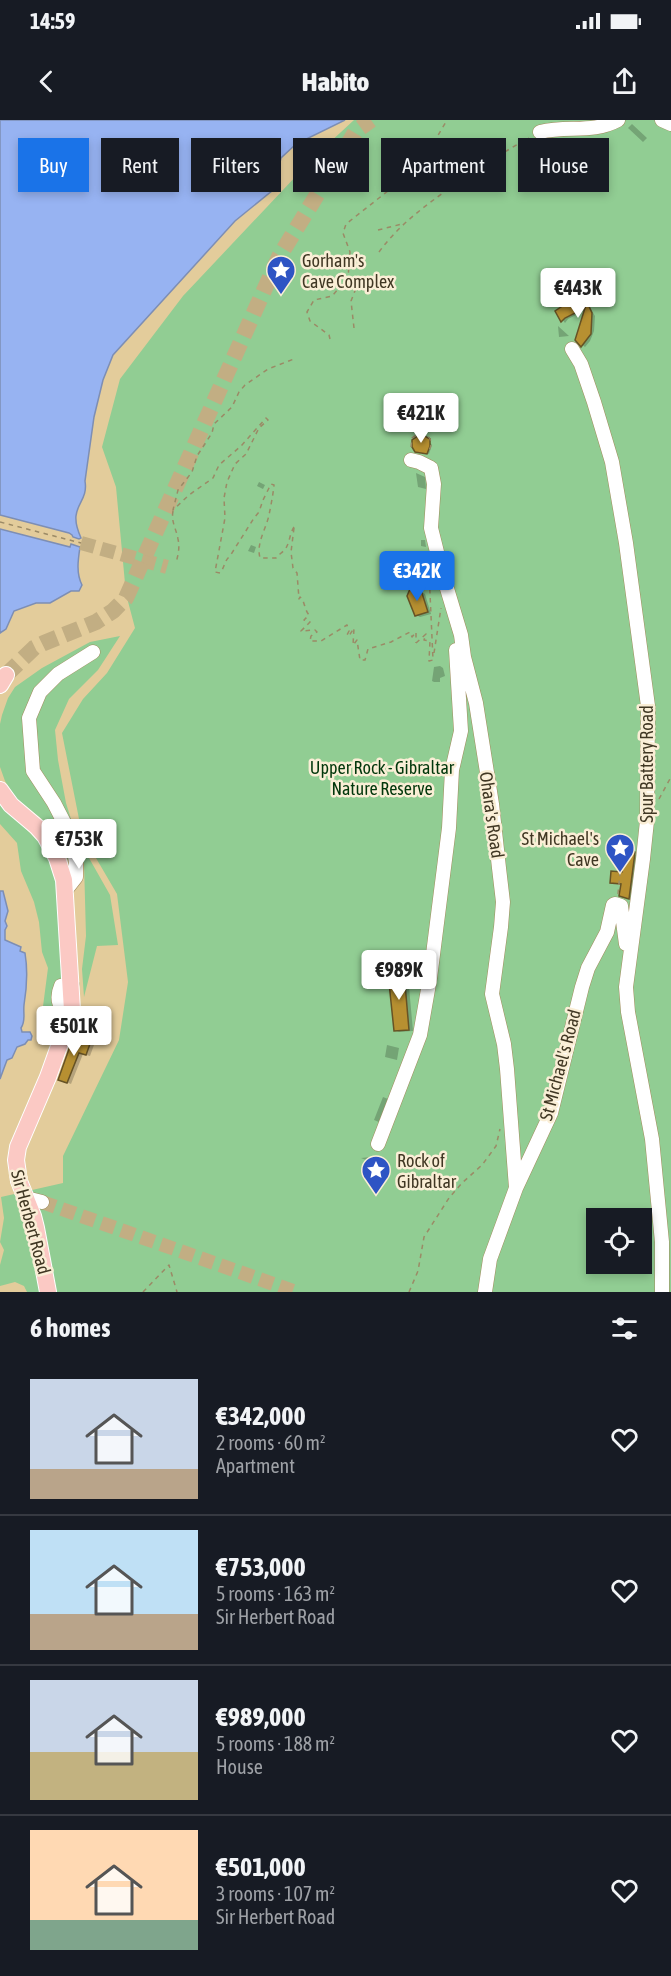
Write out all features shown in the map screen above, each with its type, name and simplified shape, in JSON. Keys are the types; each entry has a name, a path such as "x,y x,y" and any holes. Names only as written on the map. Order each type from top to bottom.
{"main road":[{"name":"Sir Herbert Road","path":"0,790 18,811 37,826 51,844 60,867 65,891 73,1006 16,1154 17,1176 34,1200 36,1228 48,1292"}],"street":[{"path":"540,132 571,128 591,130 618,120"},
{"path":"662,120 671,124"},
{"name":"Spur Battery Road","path":"573,349 581,364 612,462 626,543 648,706 646,821 626,987 628,1012 652,1138 662,1242 662,1292"},
{"name":"Ohara's Road","path":"411,460 431,468 434,484 431,528 461,635 476,703 492,804 503,902 492,994 504,1044 516,1188"},
{"path":"378,1144 420,1035 430,978 449,828 452,770 460,731 457,655 453,633 455,618"},
{"path":"65,891 76,877 72,838 54,803 33,771 29,718 40,692 58,674 93,652"},
{"path":"617,904 621,906 622,911 628,967"},
{"name":"St Michael's Road","path":"485,1292 490,1259 516,1188 551,1113 588,968 607,932 613,905 617,904"}],"path":[{"path":"330,339 310,321 307,312 314,300 332,296 348,278 350,252 344,227 348,221 412,172 430,149 447,120"},
{"path":"379,252 392,234 403,224 465,176 540,132"},
{"path":"378,230 403,224"},
{"path":"354,328 351,301 360,278"},
{"path":"176,563 179,548 178,536 171,519 178,490 192,472 196,456 212,433 214,424 232,407 245,385 268,369 294,359"},
{"path":"173,510 213,478 219,465 241,446 266,418 268,420 259,428 246,454 233,466 227,482 224,498 225,518 215,572 220,573 225,560 231,556 259,512 269,487 274,484 269,513 261,536 259,554 260,558 276,558 288,546 294,527 291,552 293,568 297,573 297,595 298,599 300,597 303,600 304,608 309,615 304,620 310,622 301,631 315,630 317,632 311,636 311,642 321,641 347,626 349,636 354,628 353,645 357,640 360,660 365,660 368,649 391,642 410,632 412,637 416,632 416,643 426,634 424,640 430,641 429,661 433,660 430,581"},
{"path":"411,460 410,442 417,433 429,437 432,445 428,452"},
{"path":"0,522 81,543"},
{"path":"433,654 436,651 441,606"},
{"path":"617,904 620,873"},
{"path":"409,1292 418,1271 424,1237 449,1198 482,1165 496,1146 500,1127"},
{"path":"143,1292 169,1264 177,1292"}],"green space":[{"name":"Upper Rock - Gibraltar Nature Reserve","path":"354,120 671,120 671,1292 27,1292 24,1286 15,1282 0,1286 0,1265 4,1250 0,1242 4,1218 1,1197 63,1183 63,1156 119,1040 128,982 117,894 82,834 62,733 83,699 107,673 135,628 126,594 116,487 102,447 120,379 183,296 293,179 293,192 369,192 369,138 335,138"},
{"path":"120,636 98,670 69,699 55,730 66,803 76,835 110,895 118,945 97,946 84,997 82,969 86,936 84,863 70,864 44,821 16,798 5,781 0,767 0,724 8,698 15,687 42,668 90,642"},
{"path":"0,803 50,853 59,882 65,1017 58,1036 47,1029 42,1014 48,968 42,952 39,922 34,902 21,871 17,843 0,824"}],"water":[{"path":"0,120 345,120 308,138 293,138 293,147 281,158 281,138 191,138 191,192 271,192 235,221 113,355 103,380 94,417 84,495 77,512 77,527 81,538 0,515"},
{"path":"0,529 70,547 71,544 80,547 78,571 82,585 79,591 71,591 50,603 36,603 14,611 6,629 0,633"},
{"path":"0,891 3,891 8,911 5,921 7,926 5,940 21,947 20,951 25,953 26,985 24,1020 21,1028 22,1032 30,1032 32,1036 31,1040 17,1047 12,1058 7,1060 0,1079"}],"building":[{"path":"570,301 586,304 587,302 592,313 591,334 581,347 575,340 585,308 561,322 555,311"},
{"path":"421,434 430,439 427,454 415,452 412,447 412,440"},
{"path":"413,587 421,590 428,612 415,616 407,596"},
{"path":"629,851 635,852 629,899 619,896 621,884 610,883 611,871 622,872 624,858 628,859"},
{"path":"404,972 409,1030 394,1031 388,973"},
{"path":"74,1035 91,1041 86,1055 79,1053 67,1083 58,1080"}],"tunnel":[{"path":"6,675 34,648 96,622 113,611 126,598 279,257 356,131 371,120"},
{"path":"81,543 167,567"},
{"path":"42,1202 296,1292"}],"place":[{"name":"Gorham's Cave Complex","path":"281,296"},
{"name":"St Michael's Cave","path":"620,874"},
{"name":"Rock of Gibraltar","path":"376,1196"}]}
